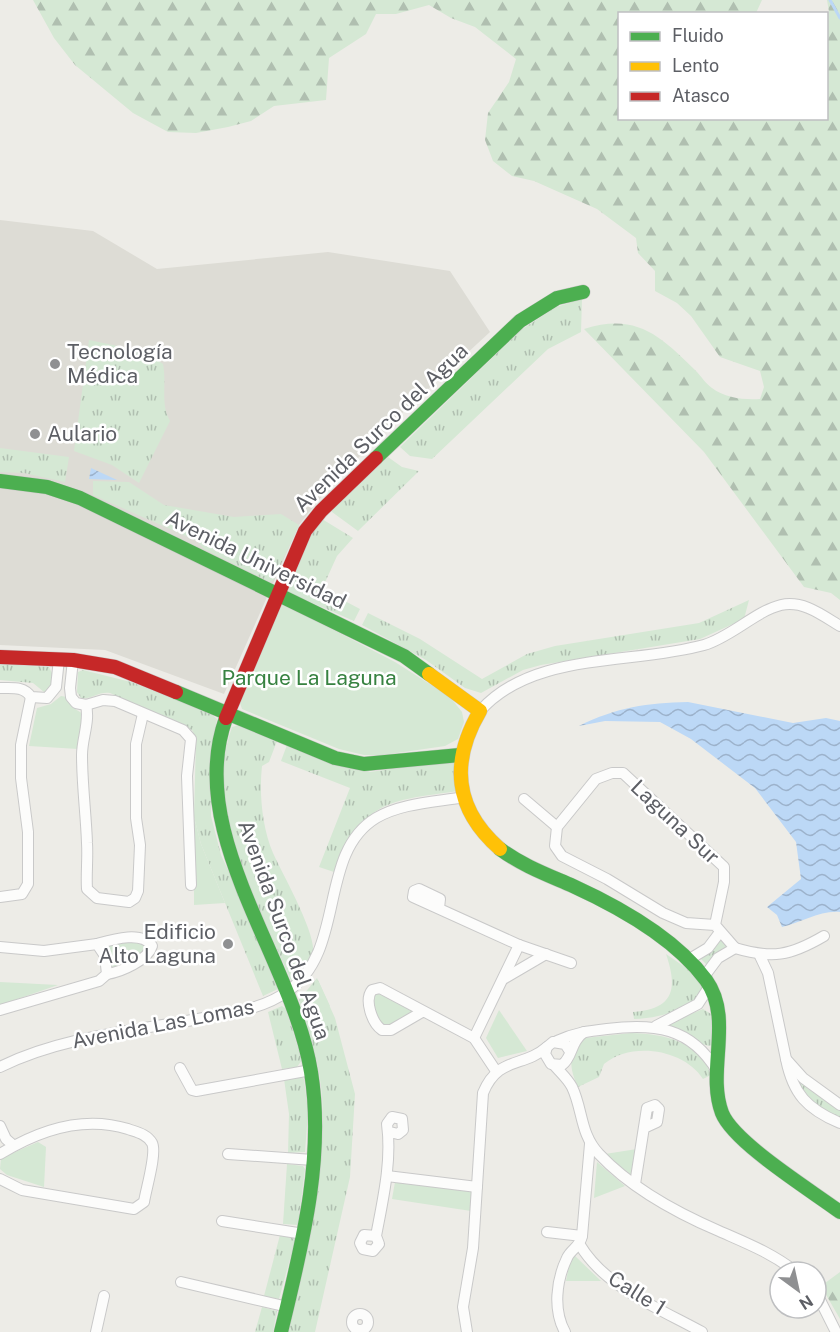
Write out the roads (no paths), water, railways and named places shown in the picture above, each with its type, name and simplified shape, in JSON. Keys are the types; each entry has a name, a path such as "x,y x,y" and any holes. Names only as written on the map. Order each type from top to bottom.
{"street":[{"name":"Avenida Surco del Agua","path":"281,1332 304,1234 313,1160 315,1101 303,1035 288,992 227,848 221,822 217,800 219,750 227,714 276,594 305,531 321,511 520,321 557,298 583,292"},
{"name":"Avenida Universidad","path":"0,481 47,487 80,498 404,656 480,711"},
{"path":"840,626 806,605 782,605 705,644 544,671 530,676 498,695 480,711 469,729 460,755 464,797 480,829 504,852 586,892 688,960 706,982 719,1013 720,1048 717,1099 723,1116 732,1130 840,1212"},
{"path":"0,657 66,660 115,667 335,758 364,764 460,755"},
{"path":"0,688 19,688 25,690 31,697 44,699 53,694 66,660"},
{"path":"66,660 70,697 76,703 86,705 103,700 115,701 183,730 191,739 187,776 190,885"},
{"path":"461,696 477,699 498,695"},
{"path":"461,696 469,714 469,729"},
{"path":"0,897 22,894 28,884 28,832 21,745 31,697"},
{"path":"86,705 88,713 82,751 82,794 87,842 86,878 87,890 97,898 129,902 135,898 138,891 140,845 136,818 136,744 142,714"},
{"name":"Laguna Sur","path":"557,827 596,779 612,773 623,773 724,867 718,928"},
{"name":"Avenida Las Lomas","path":"0,1067 20,1057 69,1042 237,1011 267,1004 288,992 315,963 345,857 367,824 378,817 405,807 464,797"},
{"path":"524,799 557,827 555,846 562,856 607,879 663,913 686,923 718,928 735,948 760,956 778,955 802,949 824,936"},
{"path":"439,908 519,945 571,963"},
{"path":"688,960 708,948 718,928"},
{"path":"0,947 44,951 97,944 118,938 141,939 152,946 146,954 120,972 107,974 99,981 0,1010"},
{"path":"97,944 105,956 107,974"},
{"path":"474,1038 519,945"},
{"path":"467,1332 464,1307 473,1248 482,1099 486,1086 496,1071 510,1062 537,1054 552,1044 585,1032 656,1026 698,1004 718,958 735,948"},
{"path":"504,978 546,954"},
{"path":"760,956 768,973 791,1081 804,1102 840,1123"},
{"path":"422,1012 391,1030 382,1030 376,1024 368,1001 368,994 380,988 474,1038 496,1071"},
{"path":"698,1004 719,1013"},
{"path":"656,1026 679,1035 702,1049 717,1071"},
{"path":"510,1062 556,1063 569,1050 574,1040 585,1032"},
{"path":"552,1044 565,1044 569,1050"},
{"path":"552,1044 545,1054 556,1063 568,1081 590,1144 600,1156 635,1184 675,1209 767,1251 779,1260"},
{"path":"702,1049 720,1048"},
{"path":"786,1059 803,1078 840,1105"},
{"path":"180,1068 192,1090 196,1091 311,1070"},
{"path":"0,1154 14,1145 58,1127 86,1123 118,1126 140,1133 148,1138 154,1150 144,1202 134,1209 22,1190 0,1179"},
{"path":"0,1125 6,1139 14,1145"},
{"path":"635,1184 644,1128"},
{"path":"376,1236 387,1176 390,1132"},
{"path":"565,1332 557,1308 560,1280 568,1256 581,1240 590,1144"},
{"path":"228,1154 313,1160"},
{"path":"387,1176 477,1187"},
{"path":"222,1221 304,1234"},
{"path":"547,1232 581,1240"},
{"name":"Calle 1","path":"581,1240 589,1260 604,1273 702,1332"},
{"path":"181,1282 288,1307"},
{"path":"96,1332 104,1296"},
{"path":"828,1316 836,1332"}],"water":[{"path":"91,468 117,480 89,479"},
{"path":"688,702 793,723 826,718 840,721 840,912 818,915 782,927 777,915 767,907 801,879 796,842 755,788 691,739 660,722 605,721 579,726 606,714 632,707"}],"waterway":[{"path":"830,0 840,18"}],"place":[{"name":"Tecnología Médica","path":"55,364"},
{"name":"Aulario","path":"35,434"},
{"name":"Edificio Alto Laguna","path":"228,944"}],"park label":[{"name":"Parque La Laguna","path":"309,678"}]}
